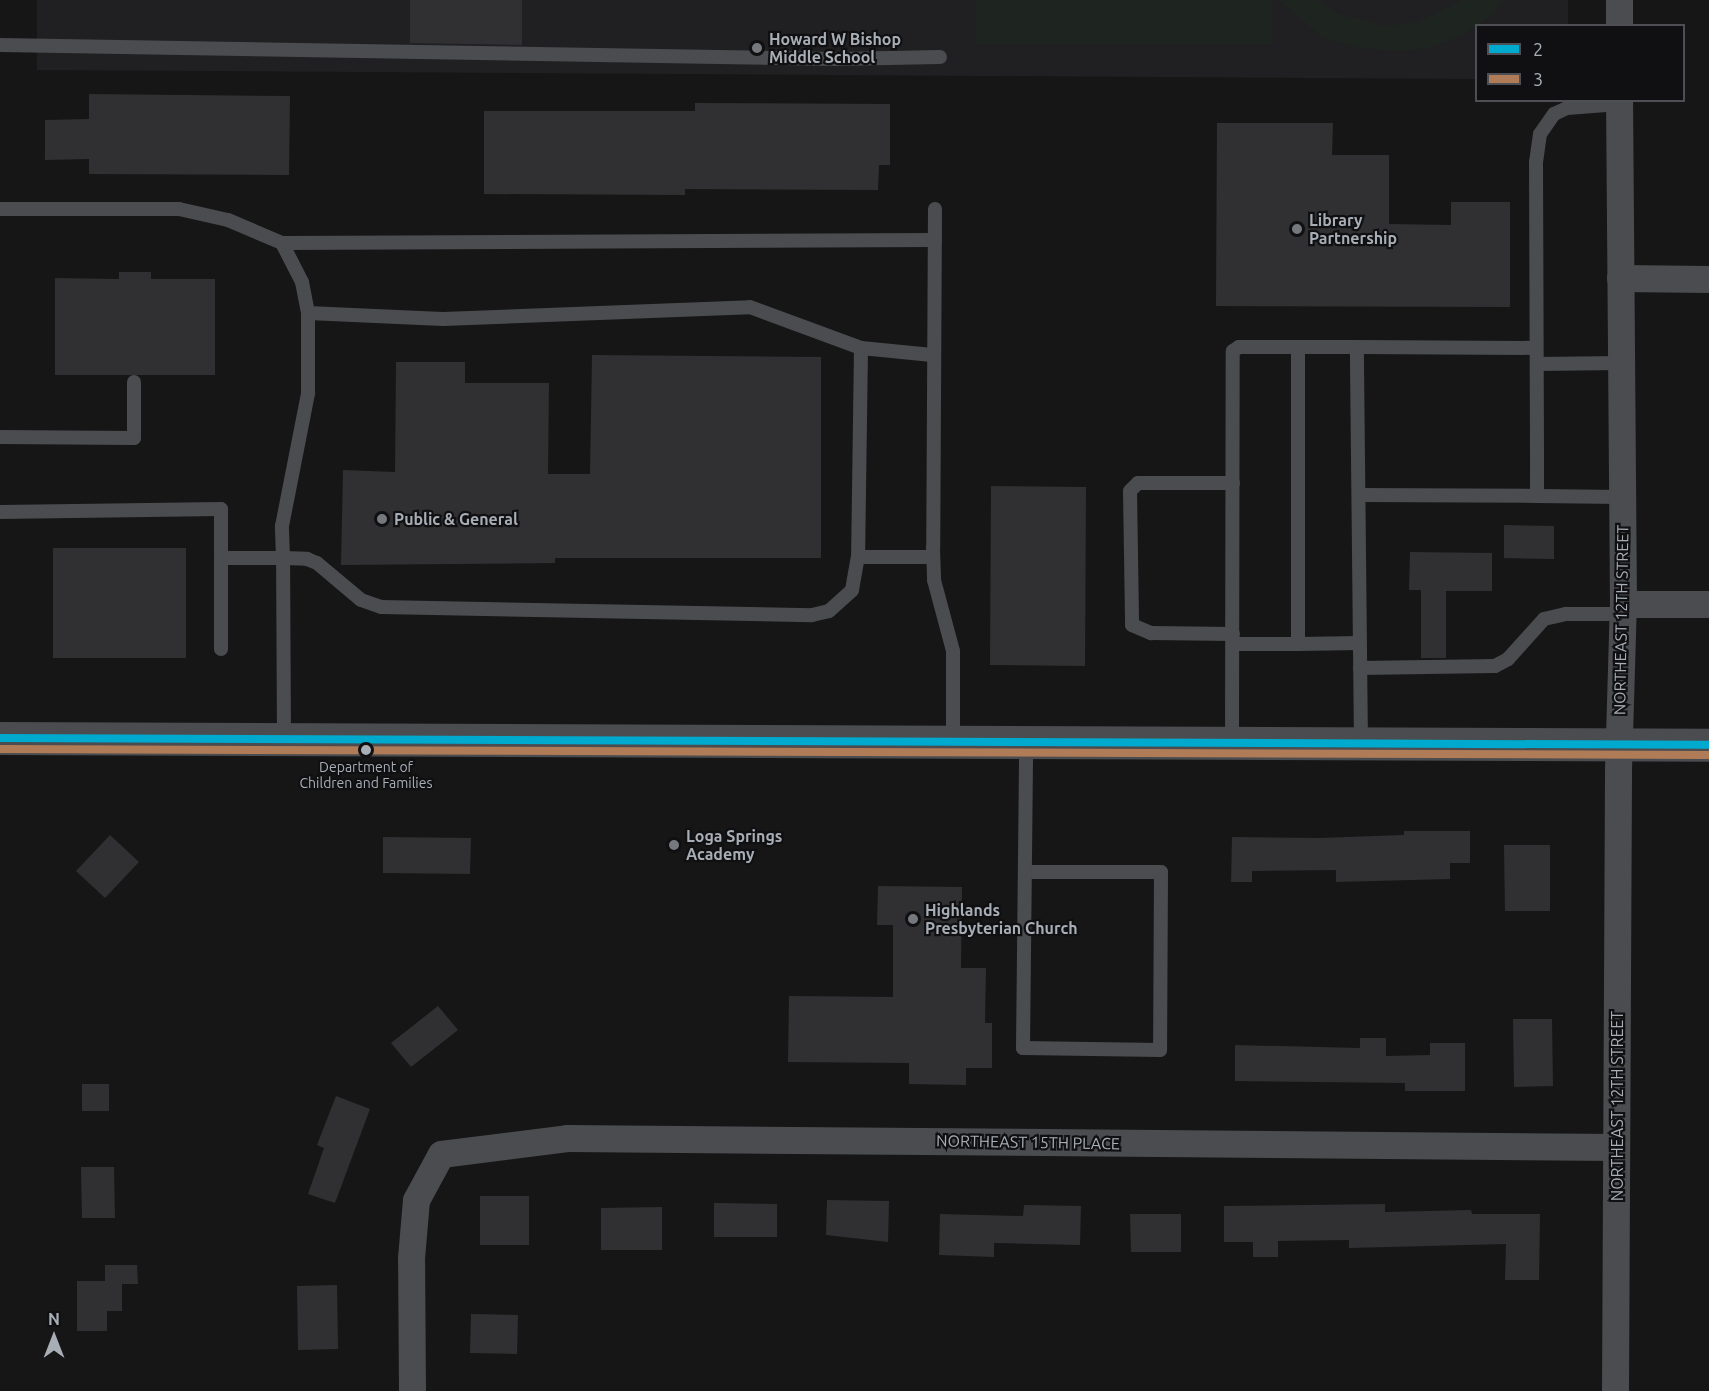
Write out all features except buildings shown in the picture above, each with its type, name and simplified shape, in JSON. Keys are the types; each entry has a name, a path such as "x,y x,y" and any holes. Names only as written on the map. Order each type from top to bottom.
{"street":[{"path":"1619,0 1619,24"},
{"name":"NORTHEAST 12TH STREET","path":"1615,1391 1619,745 1623,609 1619,102"},
{"path":"1620,278 1709,279"},
{"path":"1623,609 1709,604"},
{"path":"0,738 284,737 1361,745 1709,745"},
{"name":"NORTHEAST 15TH PLACE","path":"412,1391 411,1258 416,1200 441,1154 567,1137 1616,1148"}],"lane":[{"path":"0,45 837,59 940,57"},
{"path":"1537,496 1536,162 1539,134 1554,114 1567,108 1619,102"},
{"path":"0,208 179,209 228,220 282,243 935,240"},
{"path":"935,209 932,355 933,557 934,580 953,651 954,742"},
{"path":"282,243 302,282 308,313 308,393 282,526 284,737"},
{"path":"308,313 443,319 750,307 861,348 932,355"},
{"path":"1232,744 1233,351 1239,347 1536,348"},
{"path":"1298,347 1298,644"},
{"path":"1357,347 1361,745"},
{"path":"221,558 283,558 317,563 361,600 381,608 812,615 829,611 852,591 858,557 861,348"},
{"path":"1537,364 1621,363"},
{"path":"0,437 134,438 134,382"},
{"path":"1233,483 1138,483 1130,491 1132,625 1151,633 1298,644 1360,643"},
{"path":"1359,495 1622,497"},
{"path":"0,512 221,509 222,649"},
{"path":"858,557 933,557"},
{"path":"1360,668 1495,666 1508,659 1544,619 1566,614 1623,609"},
{"path":"1025,872 1161,873 1160,1050 1023,1047 1026,743"}],"shaded area":[{"name":"Howard W Bishop Middle School","path":"37,0 1568,0 1568,24 1475,24 1475,79 37,70"},
{"path":"975,0 1272,0 1273,44 976,44"},
{"path":"1279,0 1317,0 1339,14 1385,26 1419,22 1463,0 1503,0 1490,16 1475,24 1475,27 1463,35 1428,48 1397,51 1358,48 1322,37"}],"transit line":[{"name":"2","path":"0,738 1709,745"},
{"name":"3","path":"0,749 1709,755"}],"place":[{"name":"Howard W Bishop Middle School","path":"757,48"},
{"name":"Library Partnership","path":"1297,229"},
{"name":"Public & General","path":"382,519"},
{"name":"Department of Children and Families","path":"366,750"},
{"name":"Loga Springs Academy","path":"674,845"},
{"name":"Highlands Presbyterian Church","path":"913,919"}]}
